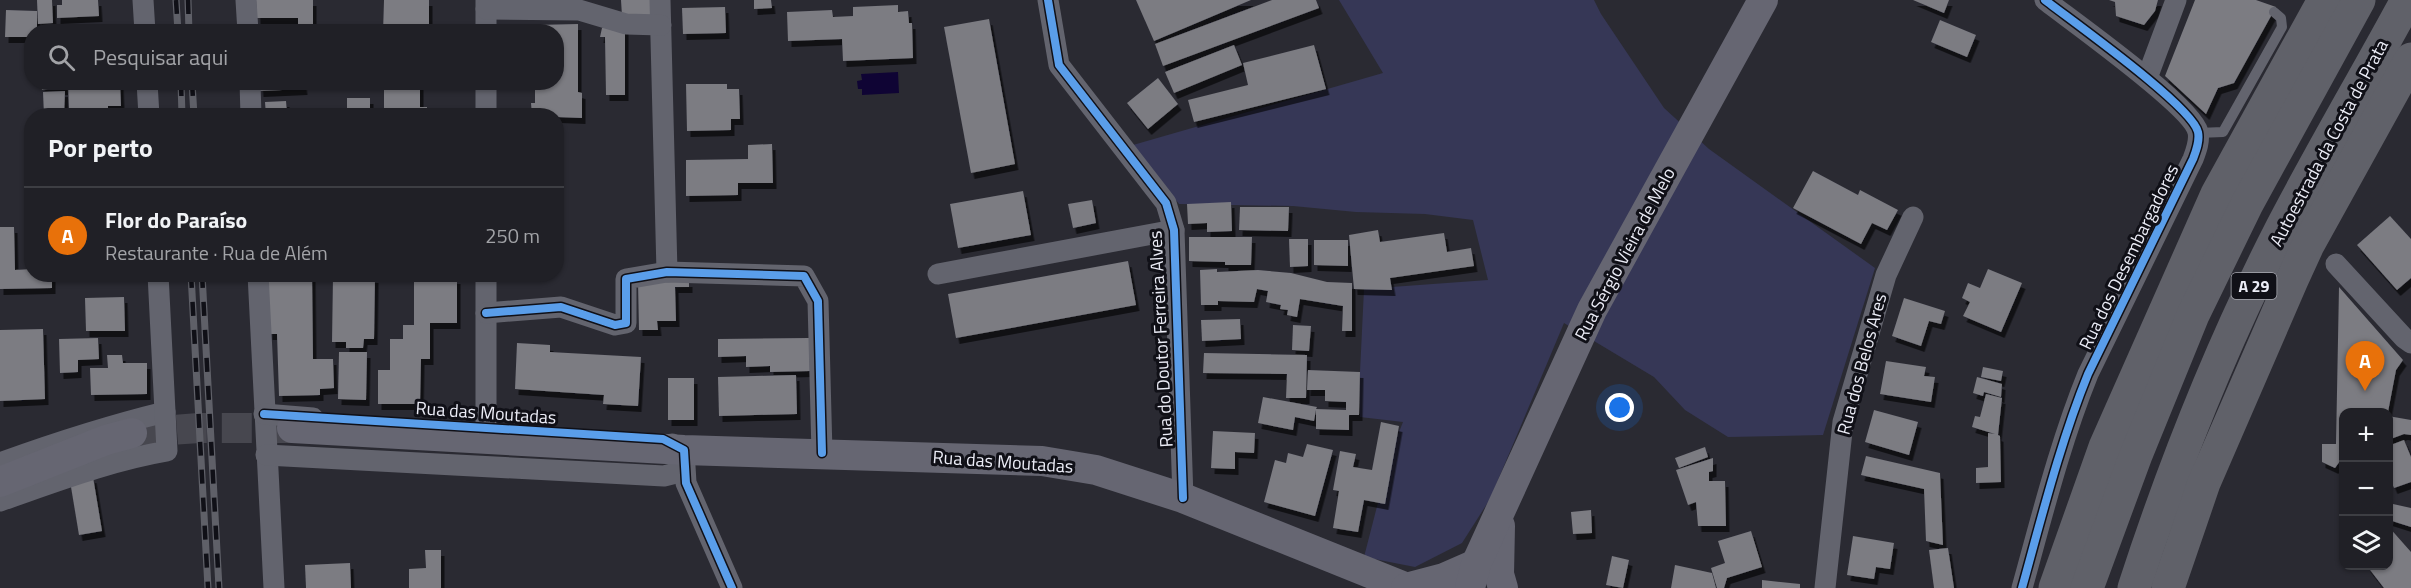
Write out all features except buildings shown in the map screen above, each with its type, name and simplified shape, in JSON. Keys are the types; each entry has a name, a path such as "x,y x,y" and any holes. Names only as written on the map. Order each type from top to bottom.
{"highway":[{"path":"2055,588 2105,447 2217,194 2324,0"},
{"name":"A 29","path":"2087,588 2136,455 2193,315 2247,204 2359,0"},
{"name":"Autoestrada da Costa de Prata","path":"2134,588 2176,471 2232,332 2282,227 2407,0"},
{"name":"A 29","path":"2168,588 2204,483 2296,271 2308,245 2411,59"}],"main road":[{"name":"Rua Sérgio Vieira de Melo","path":"1407,588 1444,578 1488,580 1500,515 1592,310 1763,0"},
{"name":"Rua das Moutadas","path":"292,428 684,460 822,453 1042,461 1096,470 1184,498 1407,588"},
{"path":"0,482 106,440 132,433"}],"street":[{"path":"143,0 144,24"},
{"path":"246,0 248,24"},
{"path":"660,0 667,272"},
{"name":"Rua do Doutor Ferreira Alves","path":"1048,0 1059,65 1166,203 1174,230 1184,498"},
{"path":"2045,0 2147,78 2192,120 2198,133"},
{"path":"2147,78 2176,0"},
{"path":"486,24 486,4 579,10 626,24 660,25"},
{"path":"147,90 149,108"},
{"path":"250,90 251,108"},
{"path":"486,90 486,108"},
{"name":"Rua dos Desembargadores","path":"2022,588 2078,400 2088,374 2193,159 2198,145 2198,133"},
{"name":"Rua dos Belos Ares","path":"1825,588 1843,422 1886,275 1913,217"},
{"path":"938,274 1174,230"},
{"path":"2336,264 2404,339 2411,343"},
{"path":"486,313 561,307 615,325 626,323 626,279 667,272 804,276 818,301 822,453"},
{"path":"0,501 100,466 167,451 158,282"},
{"path":"258,282 274,588"},
{"path":"486,282 486,428"},
{"path":"0,464 88,432 165,412"},
{"name":"Rua das Moutadas","path":"264,414 663,439 684,460 664,476 266,455"},
{"path":"684,460 686,483 732,588"}],"lane":[{"path":"2198,133 2223,132 2282,27 2281,18 2274,12"}],"shaded area":[{"path":"1339,0 1594,0 1664,108 1709,149 1875,268 1823,435 1728,437 1685,410 1654,377 1564,323 1490,499 1462,543 1415,567 1364,557 1391,452 1403,422 1360,417 1364,289 1488,280 1473,220 1425,214 1356,212 1293,206 1179,204 1133,145 1383,73"},
{"path":"898,72 899,93 862,95 862,89 858,89 857,81 862,80 861,74"}],"tunnel":[{"path":"132,433 199,428 292,428"}],"railway":[{"path":"176,0 178,24"},
{"path":"188,0 189,24"},
{"path":"181,90 182,108"},
{"path":"192,90 194,108"},
{"path":"191,282 208,588"},
{"path":"202,282 219,588"}],"cycle path":[{"path":"1048,0 1059,65 1166,203 1174,230 1183,498"},
{"path":"2022,588 2060,453 2088,374 2193,159 2198,139 2198,132 2191,120 2175,103 2129,64 2045,0"},
{"path":"486,313 561,307 615,325 626,323 626,279 667,272 804,276 818,301 822,453"},
{"path":"264,414 663,439 684,450 686,483 732,588"}],"place":[{"name":"Flor do Paraíso","path":"2365,391"}]}
